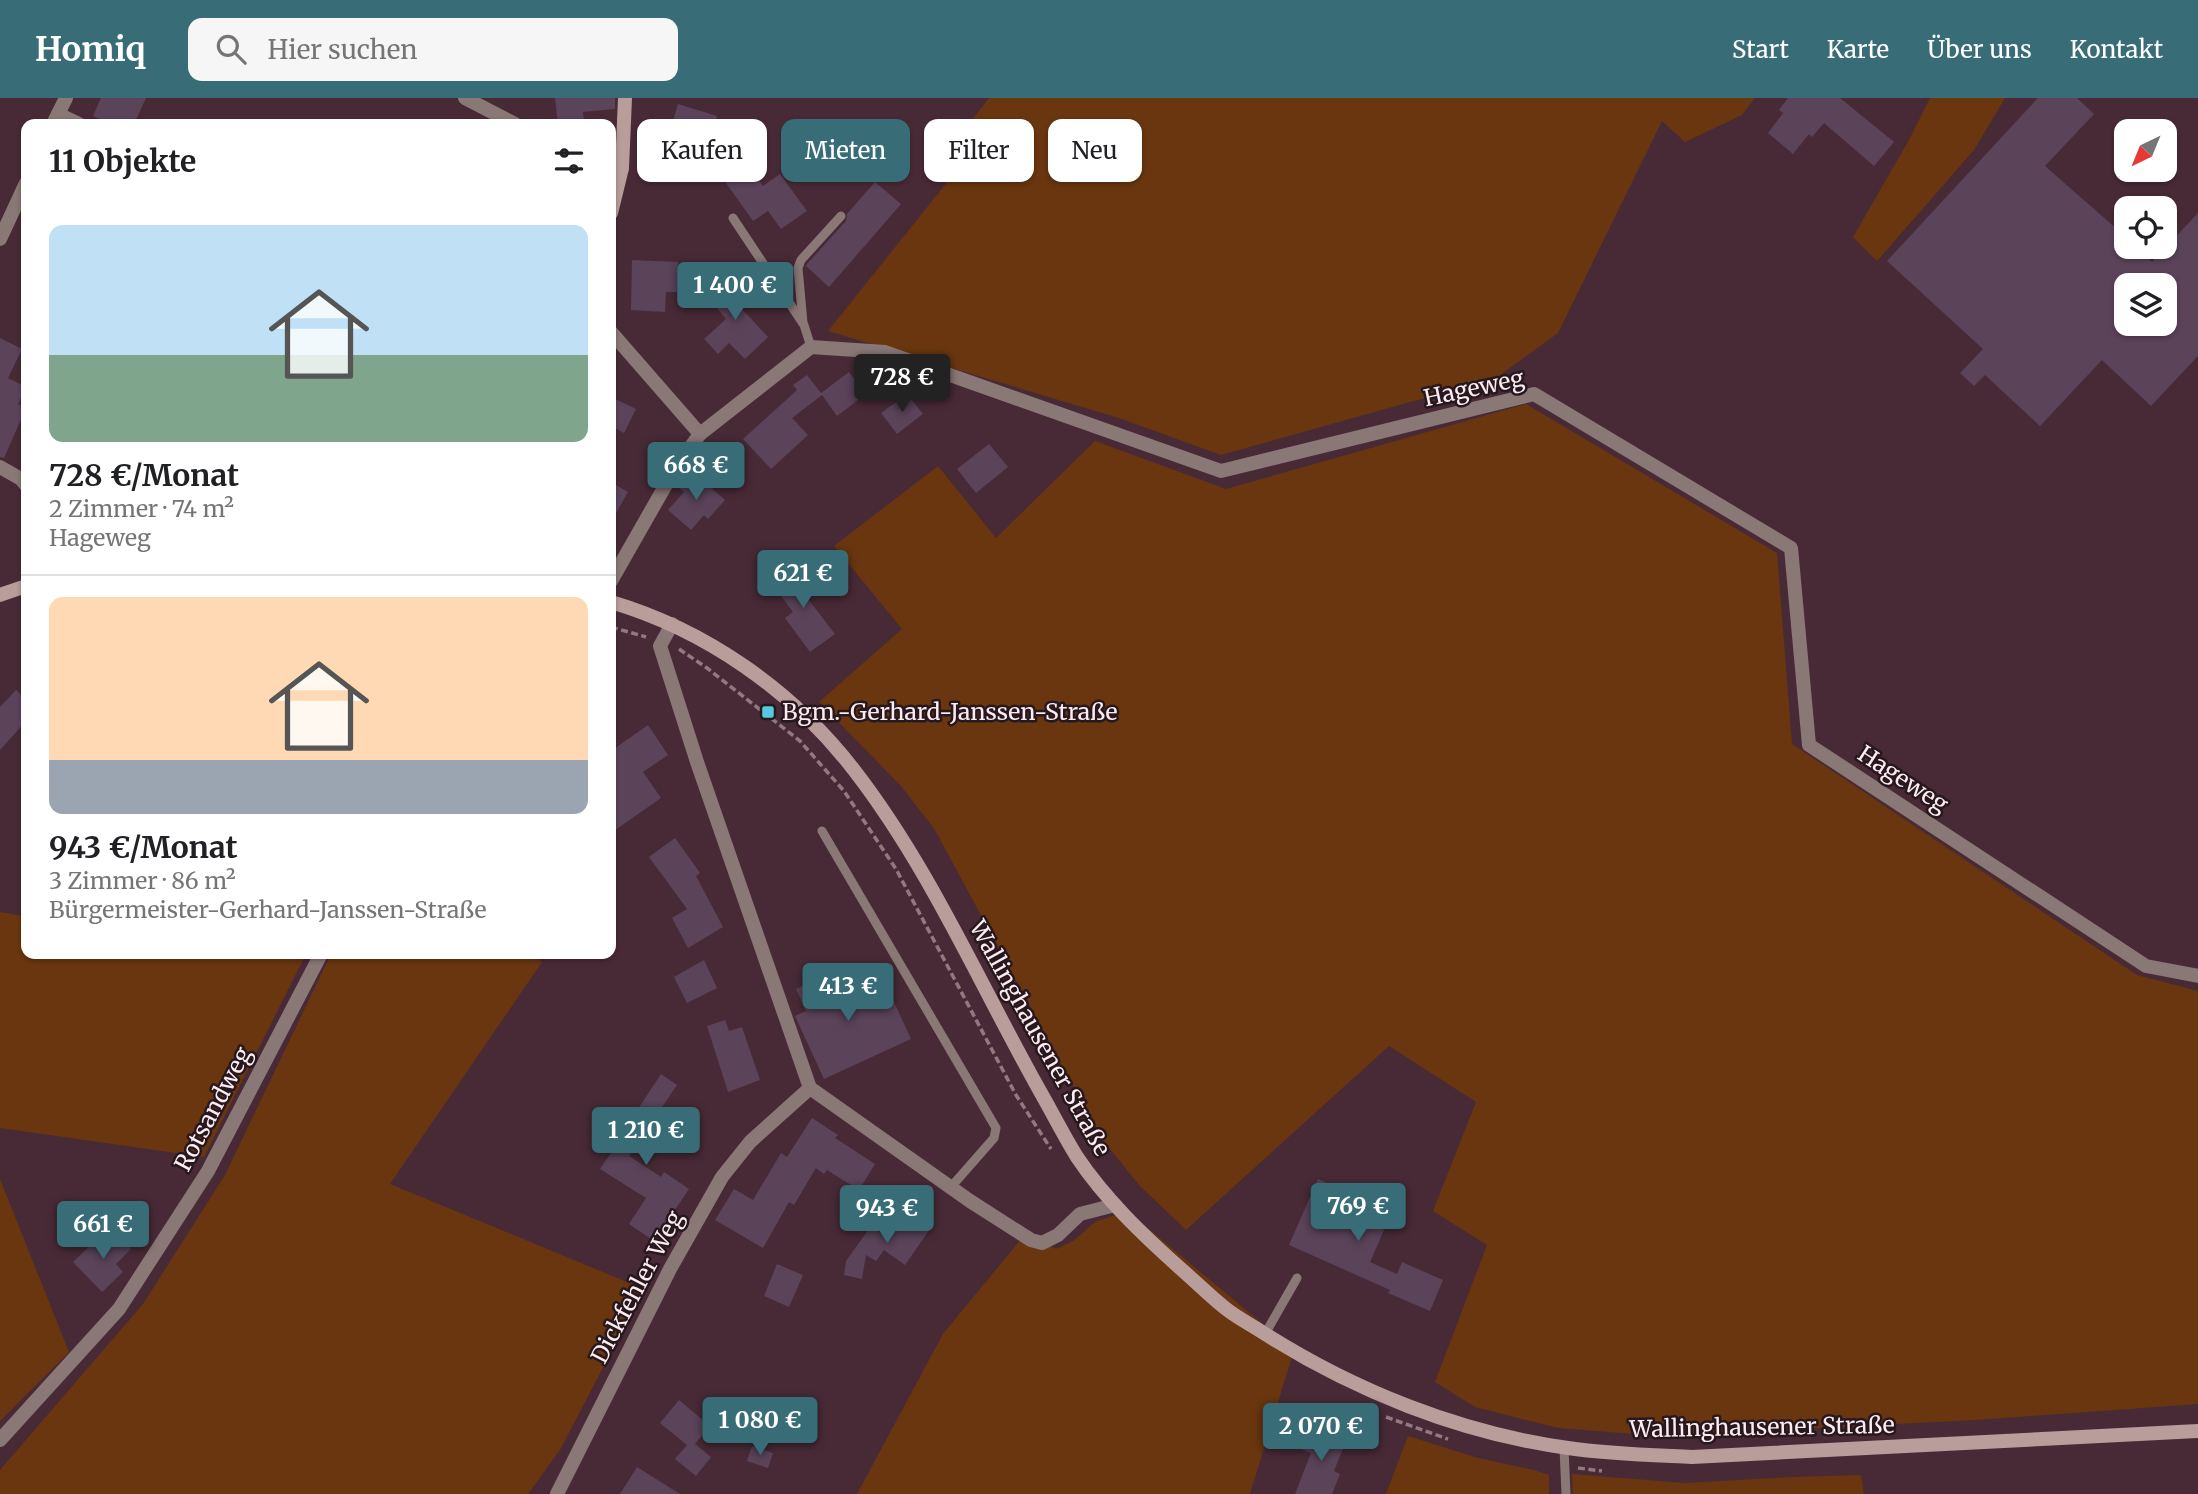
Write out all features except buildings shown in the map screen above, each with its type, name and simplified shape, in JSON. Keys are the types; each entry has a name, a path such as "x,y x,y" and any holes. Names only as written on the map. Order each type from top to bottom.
{"street":[{"path":"56,119 65,98"},
{"path":"465,98 506,119"},
{"path":"616,166 625,98"},
{"path":"0,239 21,194"},
{"path":"616,338 700,434"},
{"path":"616,572 676,467 700,434 811,347"},
{"name":"Hageweg","path":"811,347 885,352 1221,471 1534,394 1791,548 1809,745 2146,966 2198,976"},
{"path":"0,467 21,479"},
{"path":"0,595 21,588"},
{"name":"Wallinghausener Straße","path":"616,604 672,624 734,659 783,696 823,734 853,769 907,846 1077,1157 1115,1205 1163,1253 1225,1308 1294,1352 1358,1385 1444,1419 1502,1436 1564,1448 1623,1454 1692,1457 2198,1431"},
{"path":"672,624 660,646 697,762 810,1088 1031,1240 1042,1243 1058,1235 1080,1214 1115,1205"},
{"name":"Rotsandweg","path":"0,1440 126,1297 208,1171 318,959"},
{"name":"Dickfehler Weg","path":"557,1494 670,1269 722,1177 750,1142 810,1088"}],"lane":[{"path":"811,347 804,324 798,268 801,260 841,216"},
{"path":"733,218 804,324"},
{"path":"822,831 996,1128 994,1138 951,1187"},
{"path":"1265,1334 1297,1278"},
{"path":"1564,1448 1566,1494"}],"path":[{"path":"616,628 672,644 707,668 800,741 844,791 896,869 1016,1095 1057,1158"},
{"path":"1374,1412 1455,1441"},
{"path":"1565,1467 1603,1471"}],"shaded area":[{"path":"989,98 1755,98 1742,115 1685,142 1662,121 1558,333 1496,378 1221,455 1119,418 828,331 947,182 1034,182 1034,119 973,119"},
{"path":"1930,98 2005,98 1974,150 1877,261 1853,237"},
{"path":"1526,404 1777,553 1792,744 2137,975 2198,991 2198,1404 1686,1438 1558,1428 1475,1407 1435,1382 1487,1245 1433,1211 1476,1102 1389,1046 1186,1230 1140,1186 1101,1138 935,830 901,786 819,702 902,629 834,546 938,466 996,538 1095,441 1226,489"},
{"path":"0,912 21,916 21,959 303,959 204,1157 0,1128"},
{"path":"329,959 539,959 542,962 390,1184 644,1289 560,1450 528,1494 0,1494 0,1470 143,1304 225,1175"},
{"path":"0,1179 69,1352 0,1421"},
{"path":"1127,1211 1294,1350 1250,1494 857,1494 943,1334 1026,1233 1056,1249 1073,1241 1095,1222"},
{"path":"1408,1436 1478,1458 1549,1475 1549,1494 1386,1494"},
{"path":"1572,1474 1684,1483 1861,1475 1864,1494 1573,1494"}],"place":[{"name":"Bgm.-Gerhard-Janssen-Straße","path":"768,712"}]}
